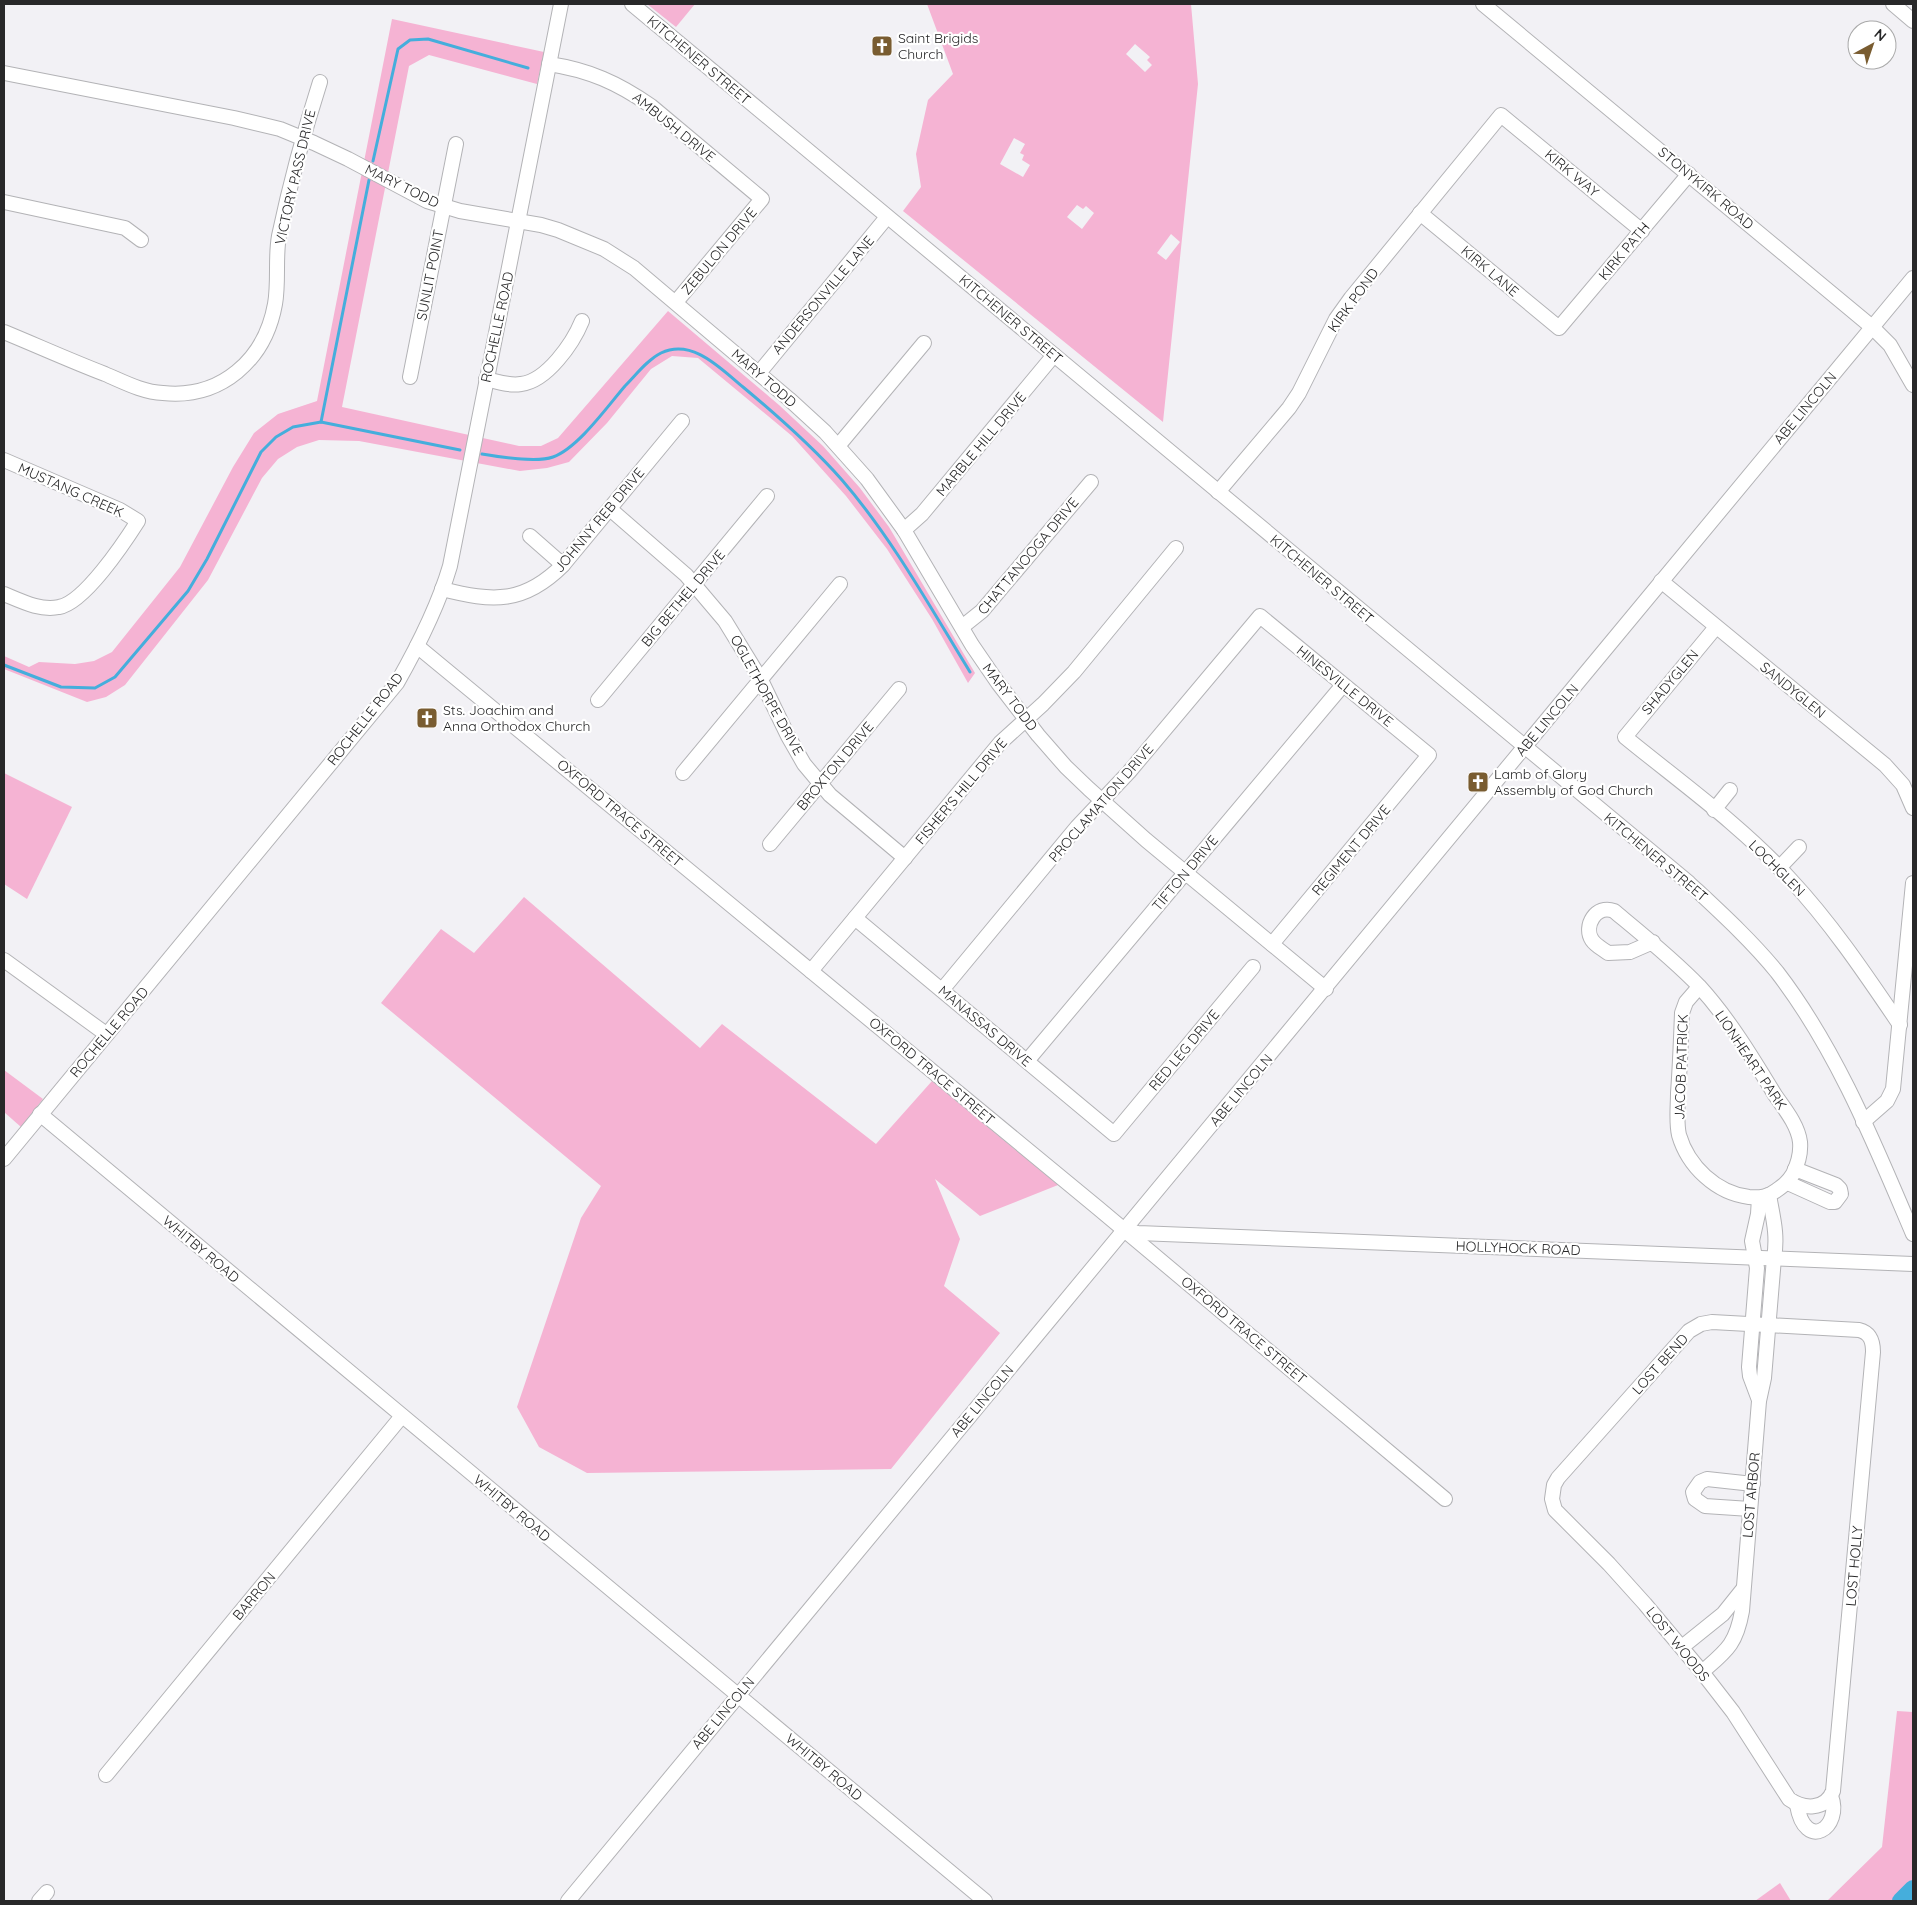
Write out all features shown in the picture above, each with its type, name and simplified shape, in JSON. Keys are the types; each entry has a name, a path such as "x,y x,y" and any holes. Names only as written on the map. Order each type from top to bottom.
{"street":[{"name":"ROCHELLE ROAD","path":"4,1158 397,683 417,646 450,566 560,4"},
{"name":"KITCHENER STREET","path":"632,4 1689,883 1737,929 1776,972 1812,1024 1852,1096 1913,1234"},
{"name":"STONYKIRK ROAD","path":"1483,4 1872,327 1890,345 1913,385"},
{"path":"1893,4 1913,21"},
{"name":"AMBUSH DRIVE","path":"549,64 575,68 596,75 634,94 651,106 762,199"},
{"name":"MARY TODD","path":"4,74 234,118 280,129 348,159 410,193 444,207 558,230 604,249 634,268 789,399 838,446 867,479 904,530 998,683 1026,720 1066,767 1102,801 1186,873 1326,989"},
{"name":"VICTORY PASS DRIVE","path":"4,332 145,390 178,394 215,385 230,377 249,361 259,348 271,321 277,286 276,269 279,238 302,138 320,82"},
{"name":"KIRK POND","path":"1218,492 1289,408 1303,386 1336,319 1502,115"},
{"name":"KIRK WAY","path":"1502,115 1642,231"},
{"name":"SUNLIT POINT","path":"410,376 456,144"},
{"name":"KIRK PATH","path":"1559,328 1689,174"},
{"name":"ZEBULON DRIVE","path":"676,302 762,199"},
{"path":"4,202 125,228 141,240"},
{"name":"KIRK LANE","path":"1420,214 1559,328"},
{"name":"ANDERSONVILLE LANE","path":"758,373 887,217"},
{"name":"ABE LINCOLN","path":"568,1901 1326,989 1913,278"},
{"path":"486,379 511,385 521,384 538,378 549,369 574,339 582,321"},
{"path":"838,446 924,343"},
{"name":"MARBLE HILL DRIVE","path":"904,530 922,514 1054,355"},
{"name":"JOHNNY REB DRIVE","path":"442,589 467,596 489,599 516,596 540,585 563,565 682,421"},
{"name":"MUSTANG CREEK","path":"4,460 120,510 138,521 123,544 84,591 71,603 59,607 46,608 26,604 4,594"},
{"name":"CHATTANOOGA DRIVE","path":"962,627 982,612 1091,482"},
{"name":"BIG BETHEL DRIVE","path":"598,700 767,496"},
{"name":"OGLETHORPE DRIVE","path":"610,509 675,565 694,584 725,621 760,678 804,764 836,801 905,858"},
{"path":"530,536 563,565"},
{"name":"FISHER'S HILL DRIVE","path":"811,971 1000,743 1074,672 1176,548"},
{"name":"SANDYGLEN","path":"1661,581 1892,771 1908,793 1913,808"},
{"path":"683,773 840,584"},
{"name":"HINESVILLE DRIVE","path":"1260,616 1430,755"},
{"name":"PROCLAMATION DRIVE","path":"942,990 1071,834 1129,772 1260,616"},
{"name":"SHADYGLEN","path":"1625,737 1716,628"},
{"name":"OXFORD TRACE STREET","path":"417,646 1445,1499"},
{"name":"TIFTON DRIVE","path":"1027,1061 1343,684"},
{"name":"BROXTON DRIVE","path":"770,844 899,689"},
{"name":"LOCHGLEN","path":"1625,737 1714,810 1779,868 1820,912 1900,1025"},
{"name":"REGIMENT DRIVE","path":"1272,944 1430,755"},
{"path":"1714,810 1730,790"},
{"path":"1779,868 1799,847"},
{"path":"1863,1122 1887,1101 1893,1089 1913,883"},
{"name":"MANASSAS DRIVE","path":"855,918 1114,1134"},
{"name":"LIONHEART PARK","path":"1653,942 1700,987 1748,1049 1794,1126 1800,1140 1800,1151 1796,1169 1788,1183 1764,1197"},
{"path":"4,960 106,1034"},
{"name":"RED LEG DRIVE","path":"1114,1134 1253,967"},
{"name":"JACOB PATRICK","path":"1700,987 1686,1002 1682,1013 1678,1111 1679,1133 1687,1153 1700,1172 1713,1183 1726,1191 1740,1196 1764,1197"},
{"name":"WHITBY ROAD","path":"40,1114 985,1901"},
{"path":"1788,1183 1830,1202 1835,1202 1841,1194 1840,1188 1836,1185 1796,1169"},
{"path":"1813,1194 1820,1179"},
{"path":"1754,1257 1752,1242 1764,1197"},
{"path":"1764,1197 1773,1220 1776,1235 1774,1258"},
{"path":"1757,1220 1773,1220"},
{"name":"HOLLYHOCK ROAD","path":"1123,1231 1913,1264"},
{"name":"LOST ARBOR","path":"1754,1257 1757,1268 1750,1376 1759,1401"},
{"name":"LOST ARBOR","path":"1702,1672 1727,1650 1734,1640 1739,1628 1742,1611 1759,1401 1764,1378 1774,1258"},
{"name":"LOST BEND","path":"1552,1492 1558,1478 1690,1331 1701,1324 1712,1322 1859,1330 1864,1331 1869,1336"},
{"name":"LOST HOLLY","path":"1821,1830 1828,1825 1834,1810 1831,1796 1873,1352 1873,1343 1869,1336"},
{"name":"BARRON","path":"106,1775 402,1416"},
{"path":"1750,1509 1705,1506 1695,1499 1694,1492 1700,1482 1707,1478 1753,1484"},
{"name":"LOST WOODS","path":"1552,1492 1553,1506 1558,1514 1609,1564 1682,1647 1733,1712 1789,1799 1797,1805 1800,1819 1805,1827 1809,1830 1821,1830"},
{"path":"1682,1647 1724,1614 1743,1588"},
{"path":"1797,1805 1815,1806 1831,1796"}],"shaded area":[{"path":"647,4 695,4 676,27"},
{"path":"927,4 1191,4 1198,84 1163,422 903,211 921,187 916,154 928,100 953,74","holes":["1135,44 1150,57 1147,60 1152,65 1145,72 1126,54","1014,138 1025,144 1020,153 1024,155 1022,160 1030,165 1023,177 1000,164","1077,205 1083,209 1086,206 1094,213 1082,229 1067,217","1171,234 1180,242 1166,260 1157,253"]},
{"path":"392,19 544,52 537,84 429,55 409,66 342,407 519,446 541,446 558,438 668,311 779,405 823,446 860,488 889,527 975,673 968,683 932,619 887,549 846,496 792,436 698,358 672,356 651,369 607,423 569,462 547,468 520,471 359,441 319,440 297,447 278,459 262,478 208,580 125,685 106,697 87,702 4,669 4,656 29,667 39,662 75,664 94,661 112,652 180,567 233,467 254,433 278,414 317,401"},
{"path":"4,773 72,807 27,899 4,884"},
{"path":"524,897 700,1048 722,1024 876,1144 932,1081 1058,1185 980,1216 935,1179 960,1239 944,1286 1000,1333 891,1469 587,1473 539,1447 517,1407 581,1218 601,1186 381,1003 441,929 474,953"},
{"path":"4,1070 43,1099 21,1127 4,1112"},
{"path":"1897,1711 1913,1712 1913,1901 1827,1901 1882,1847"},
{"path":"1780,1883 1791,1901 1755,1901"}],"waterway":[{"path":"373,161 398,49 410,40 428,39 528,68"},
{"path":"321,422 369,180"},
{"path":"482,454 528,459 553,457 563,452 582,436 625,386 656,356 673,349 695,352 716,364 769,409 807,443 842,480 894,549 970,672"},
{"path":"4,665 61,687 95,688 115,677 188,591 207,559 261,452 276,437 293,427 321,422 460,450"},
{"path":"1901,1901 1913,1889"}],"place":[{"name":"Saint Brigids Church","path":"882,46"},
{"name":"Sts. Joachim and Anna Orthodox Church","path":"427,718"},
{"name":"Lamb of Glory Assembly of God Church","path":"1478,782"}]}
